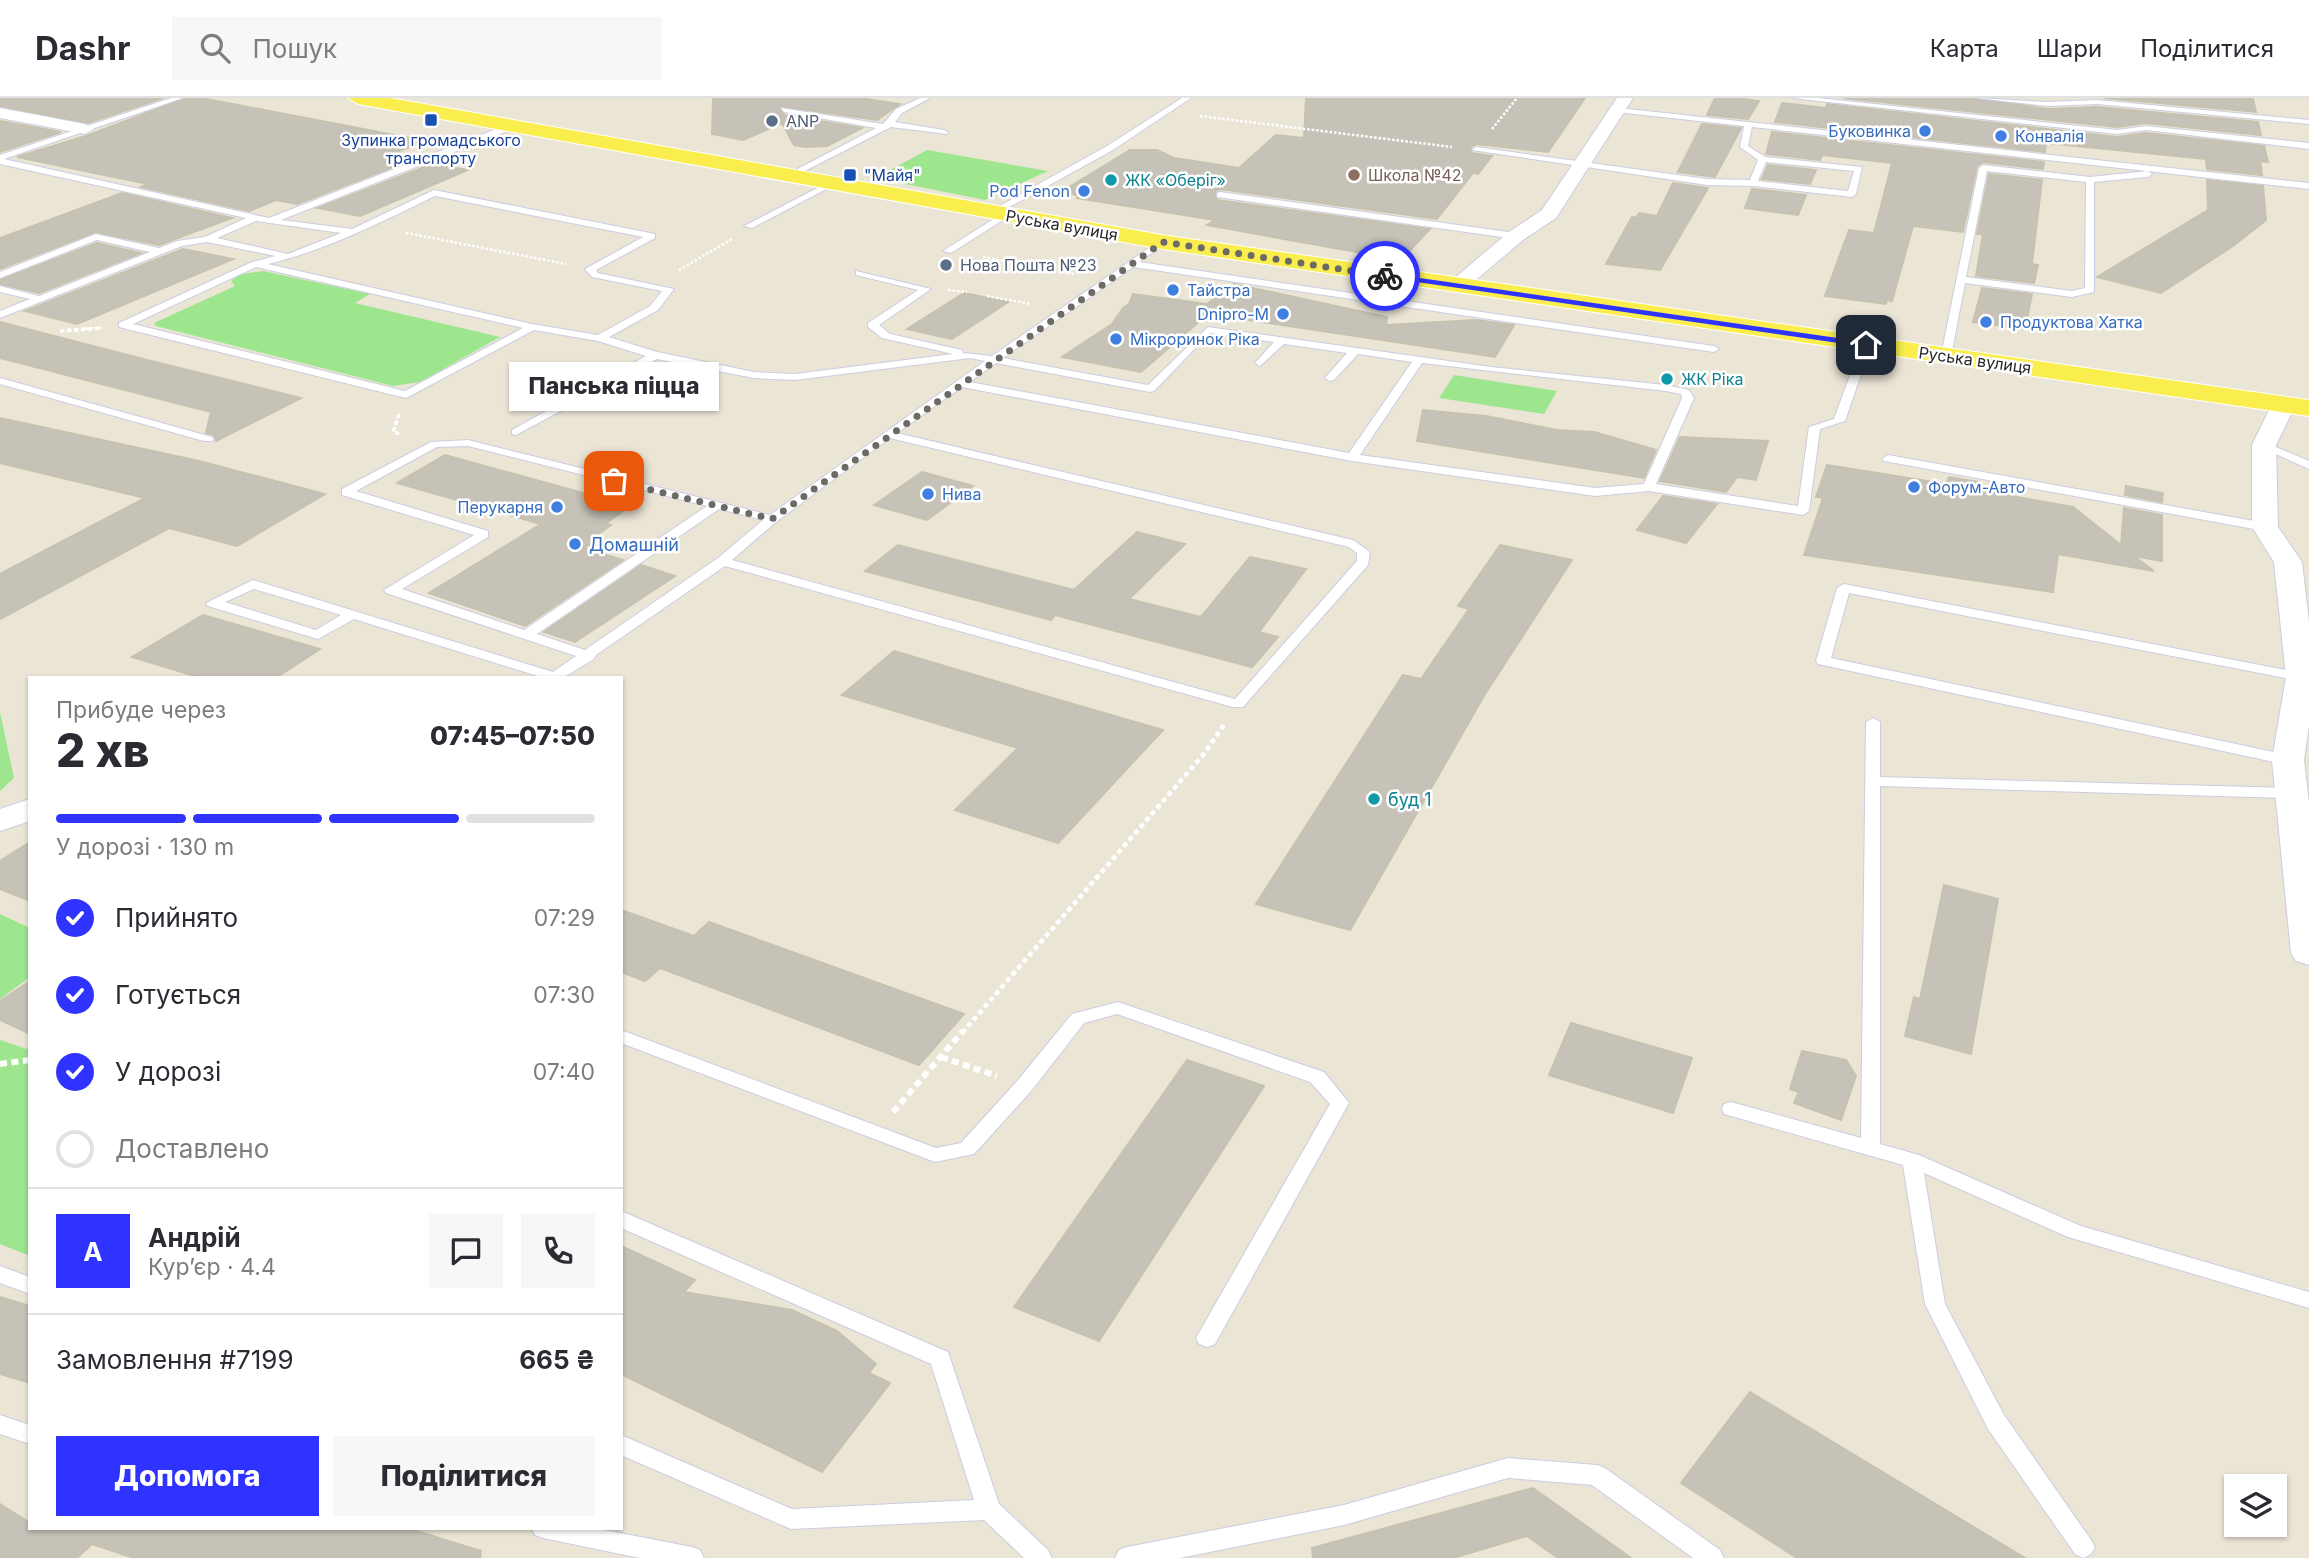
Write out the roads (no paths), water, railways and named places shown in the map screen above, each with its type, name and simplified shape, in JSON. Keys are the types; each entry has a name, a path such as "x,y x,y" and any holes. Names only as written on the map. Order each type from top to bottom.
{"main road":[{"name":"Руська вулиця","path":"358,98 1163,242 2296,406"}],"street":[{"path":"1457,286 1516,236 1549,214 1583,166 1623,101"},
{"path":"0,113 85,129"},
{"path":"2296,406 2264,446 2265,527 2288,562 2301,677 2288,760 2309,953"},
{"path":"0,821 28,810"}],"lane":[{"path":"0,159 179,98"},
{"path":"788,176 887,125 899,111 926,98"},
{"path":"948,251 999,214 1187,98"},
{"path":"1796,98 2168,170 2309,186"},
{"path":"1971,132 1978,98 2047,104 2097,102 2309,122"},
{"path":"1623,101 1749,124 1971,132 2116,132 2146,128 2309,146"},
{"path":"784,110 944,132"},
{"path":"1476,150 1707,182 1753,183 1851,198 1859,169 1763,159 1744,147 1749,124"},
{"path":"270,221 512,126"},
{"path":"0,159 270,221 353,232"},
{"path":"1753,183 1763,159"},
{"path":"1946,356 1983,168 2090,180 2168,170"},
{"path":"1961,279 2072,294 2090,290 2090,180"},
{"path":"749,226 832,184"},
{"path":"532,327 406,395 123,325 255,264 290,256 353,232 434,193 652,236 601,260 590,269 595,275 669,289 653,308 600,338"},
{"path":"1220,195 1516,236"},
{"path":"0,315 180,243 207,239 256,218"},
{"path":"0,275 96,237 160,251"},
{"path":"207,239 290,256"},
{"path":"557,676 723,561 772,519 959,383 1163,242"},
{"path":"255,264 532,327 600,338 655,355 754,375 795,377 970,355"},
{"path":"1131,264 1714,349"},
{"path":"859,273 926,289 872,325 886,336 1150,389 1208,330 1419,360 1685,392 1688,398 1649,487"},
{"path":"0,289 40,299"},
{"path":"1260,363 1283,339"},
{"path":"959,383 1352,457 1595,492 1649,487 1803,511 1815,427 1839,421 1866,345"},
{"path":"1330,378 1356,350"},
{"path":"516,432 655,355"},
{"path":"1352,457 1419,360"},
{"path":"0,381 208,439"},
{"path":"723,561 1238,704 1363,562 1364,552 1353,544 888,434"},
{"path":"589,656 391,590 484,534 346,492 435,444 468,443 772,519"},
{"path":"2264,446 2309,465"},
{"path":"1888,460 2265,527"},
{"path":"526,635 716,506"},
{"path":"353,614 318,635 212,603 253,584 353,614 552,676"},
{"path":"2288,760 1823,661 1844,588 2301,677"},
{"path":"1870,1148 1873,722"},
{"path":"1873,781 2290,793"},
{"path":"623,1037 934,1155 967,1149 1025,1085 1079,1018 1118,1008 1317,1077 1340,1103 1206,1338"},
{"path":"1731,1109 1912,1160 2074,1232 2309,1300"},
{"path":"1912,1160 1935,1304 1996,1422 2082,1547"},
{"path":"623,1220 940,1358 989,1510 1040,1558"},
{"path":"0,1274 28,1285"},
{"path":"0,1424 28,1434"},
{"path":"623,1446 792,1519 989,1510"},
{"path":"1127,1558 1343,1515 1508,1468 1597,1475 1712,1558"},
{"path":"553,1530 692,1558"}],"place":[{"name":"Зупинка громадського транспорту","path":"431,120"},
{"name":"ANP","path":"772,121"},
{"name":"Буковинка","path":"1925,131"},
{"name":"Конвалія","path":"2001,136"},
{"name":"\"Майя\"","path":"850,175"},
{"name":"Школа №42","path":"1354,175"},
{"name":"ЖК «Оберіг»","path":"1111,180"},
{"name":"Pod Fenon","path":"1084,191"},
{"name":"Нова Пошта №23","path":"946,265"},
{"name":"Тайстра","path":"1173,290"},
{"name":"Dnipro-M","path":"1283,314"},
{"name":"Продуктова Хатка","path":"1986,322"},
{"name":"Мікроринок Ріка","path":"1116,339"},
{"name":"ЖК Ріка","path":"1667,379"},
{"name":"Панська пiцца","path":"614,481"},
{"name":"Форум-Авто","path":"1914,487"},
{"name":"Нива","path":"928,494"},
{"name":"Перукарня","path":"557,507"},
{"name":"Домашній","path":"575,544"},
{"name":"буд 1","path":"1374,799"}]}
